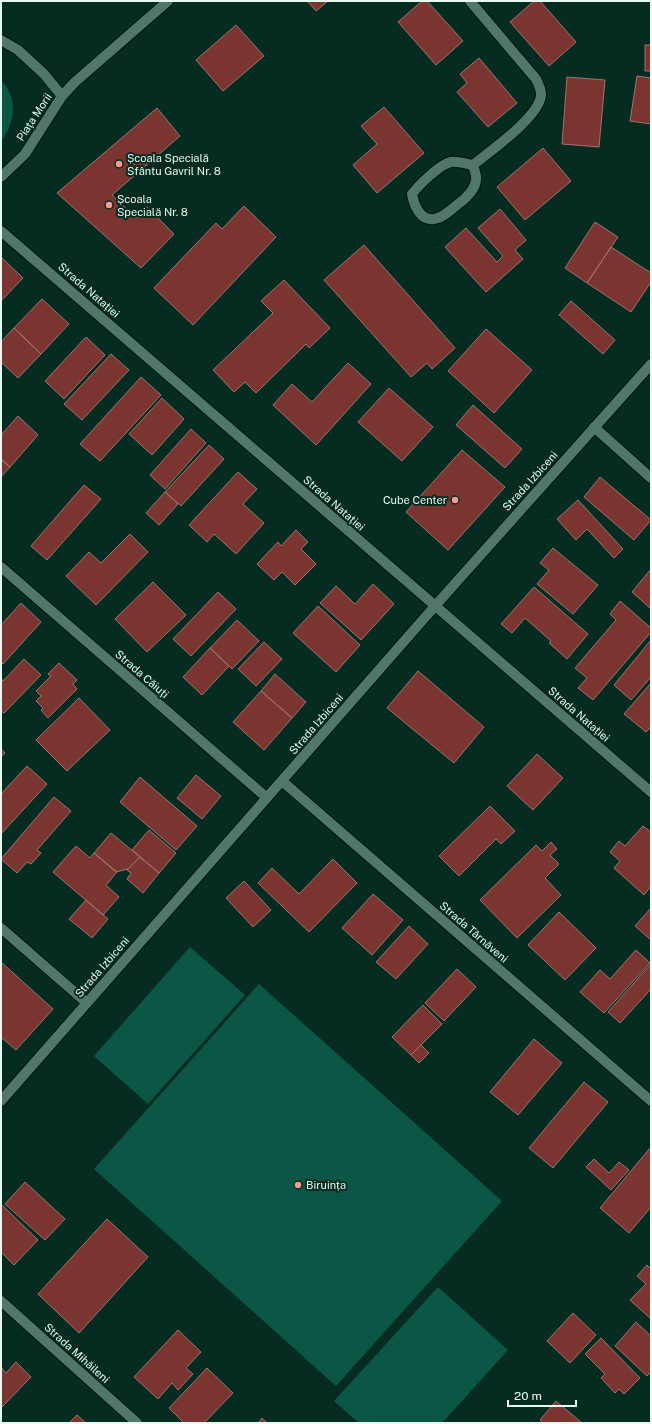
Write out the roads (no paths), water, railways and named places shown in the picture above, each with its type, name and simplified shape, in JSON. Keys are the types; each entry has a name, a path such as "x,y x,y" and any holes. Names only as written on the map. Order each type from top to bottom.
{"street":[{"path":"62,96 75,82 168,1"},
{"path":"470,1 536,79 541,94 537,107 518,128 473,165 451,162 436,170 420,184 412,194 414,205 419,213 427,218 434,219 445,215 463,200 472,190 476,180 473,165"},
{"name":"Piața Morii","path":"1,40 18,50 44,74 62,96 24,154 1,177"},
{"name":"Strada Natației","path":"1,230 434,606 651,792"},
{"name":"Strada Izbiceni","path":"1,1101 434,606 651,364"},
{"path":"594,427 651,478"},
{"name":"Strada Căiuți","path":"1,567 267,798"},
{"name":"Strada Târnăveni","path":"282,781 651,1101"},
{"path":"1,928 87,1003"},
{"name":"Strada Mihăileni","path":"1,1301 137,1423"}],"place":[{"name":"Școala Specială Sfântu Gavril Nr. 8","path":"119,164"},
{"name":"Școala Specială Nr. 8","path":"109,205"},
{"name":"Cube Center","path":"455,500"},
{"name":"Biruința","path":"298,1185"}]}
